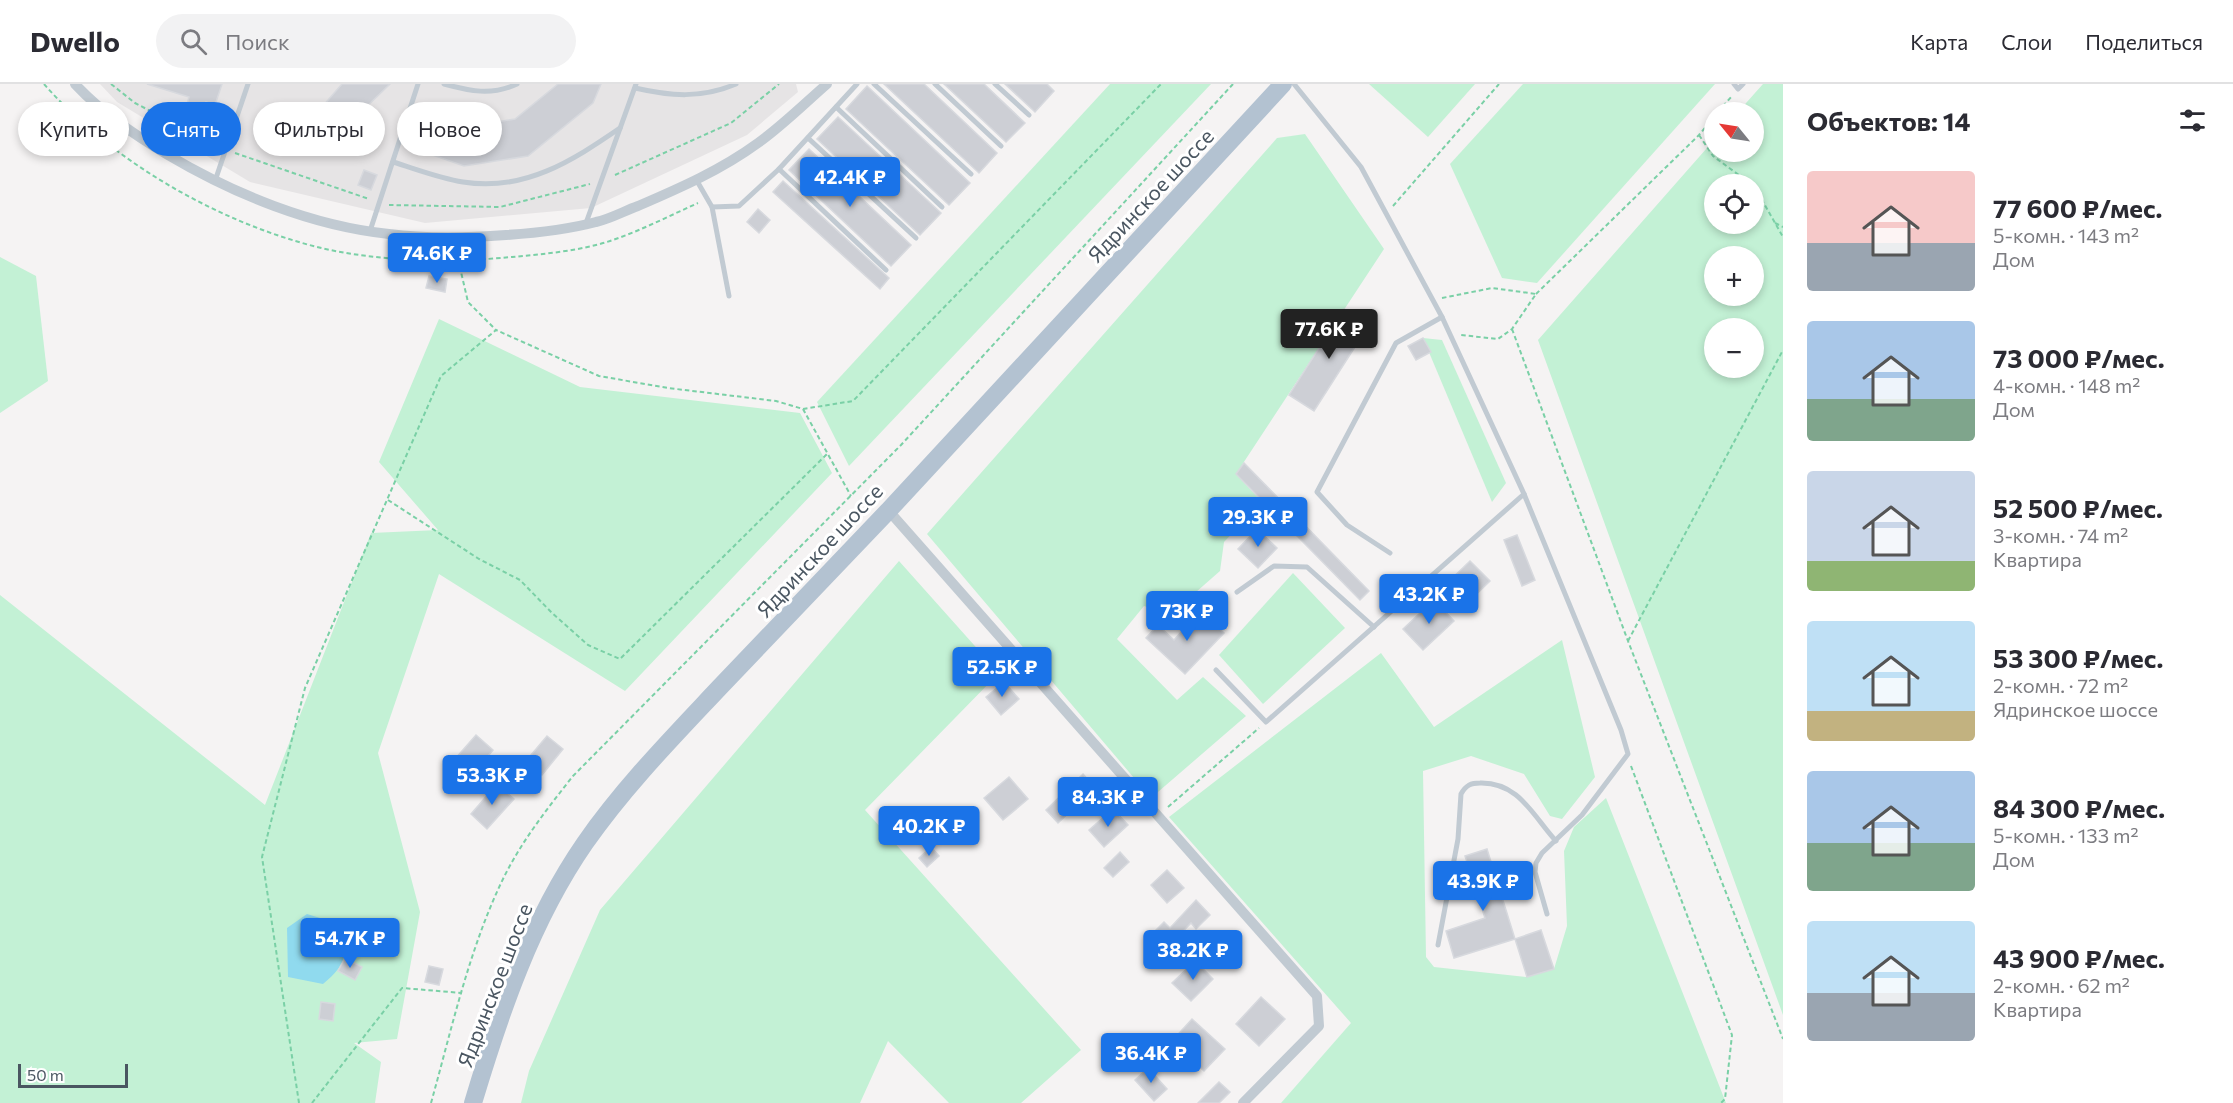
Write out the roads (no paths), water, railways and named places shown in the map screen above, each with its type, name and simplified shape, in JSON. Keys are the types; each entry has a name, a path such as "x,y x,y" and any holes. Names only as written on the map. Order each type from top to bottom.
{"main road":[{"name":"Ядринское шоссе","path":"473,1103 494,1034 525,955 552,899 584,845 617,801 659,752 888,510 1283,84"}],"street":[{"path":"81,87 111,118 147,142 215,181 266,202 318,220 370,231 464,238 551,232 598,222 697,181 759,143 827,84"},
{"path":"888,510 1317,996 1319,1026 1243,1103"}],"lane":[{"path":"215,181 248,84"},
{"path":"370,231 418,84"},
{"path":"444,84 478,93 499,91 517,84"},
{"path":"585,225 635,86 666,95 684,96 716,91 736,84"},
{"path":"712,207 739,206 779,169 856,84"},
{"path":"874,84 971,174"},
{"path":"934,84 1001,146"},
{"path":"994,84 1029,116"},
{"path":"1294,84 1361,167 1442,317 1524,494 1621,730 1628,754 1582,815 1542,853 1536,863 1535,872 1547,914"},
{"path":"836,107 942,207"},
{"path":"393,162 462,182 490,184 519,181 559,168 620,128"},
{"path":"808,138 916,238"},
{"path":"779,169 886,270"},
{"path":"697,181 712,207 729,296"},
{"path":"1390,553 1347,525 1317,492 1396,343 1442,317"},
{"path":"1216,670 1266,722 1524,494"},
{"path":"1238,592 1274,566 1307,567 1374,627"},
{"path":"1438,945 1458,839 1461,794 1464,788 1471,783 1502,786 1519,796 1556,841"}],"water":[{"path":"307,914 343,925 344,951 341,964 323,984 288,977 287,928"}]}
